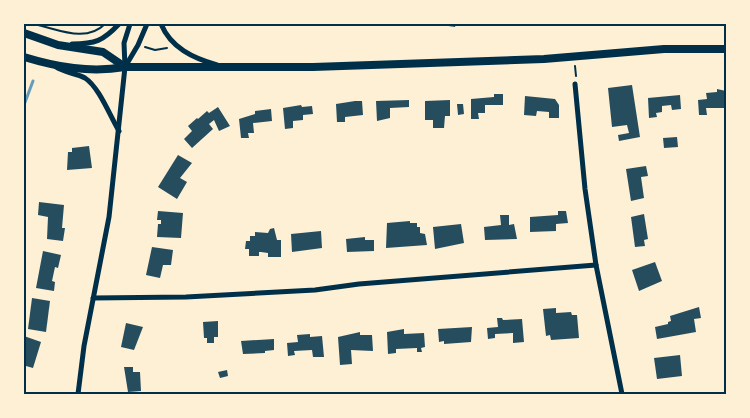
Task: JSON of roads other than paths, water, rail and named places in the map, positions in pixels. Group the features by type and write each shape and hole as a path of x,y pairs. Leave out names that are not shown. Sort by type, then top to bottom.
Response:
{"main road":[{"path":"24,33 58,45 103,52 125,67"},
{"path":"24,57 53,65 88,70 125,67 313,67 544,59 664,49 726,48"}],"street":[{"path":"58,45 92,44 108,36 119,24"},
{"path":"78,394 93,298 109,217 125,67 124,43 130,24"},
{"path":"125,67 138,45 147,24"},
{"path":"161,24 166,35 185,52 200,60 222,67"},
{"path":"53,65 65,73 83,77 93,84 119,131"},
{"path":"575,84 585,190 596,264 622,394"},
{"path":"93,298 186,298 315,290 359,284 596,264"}],"waterway":[{"path":"24,105 33,81"}]}
